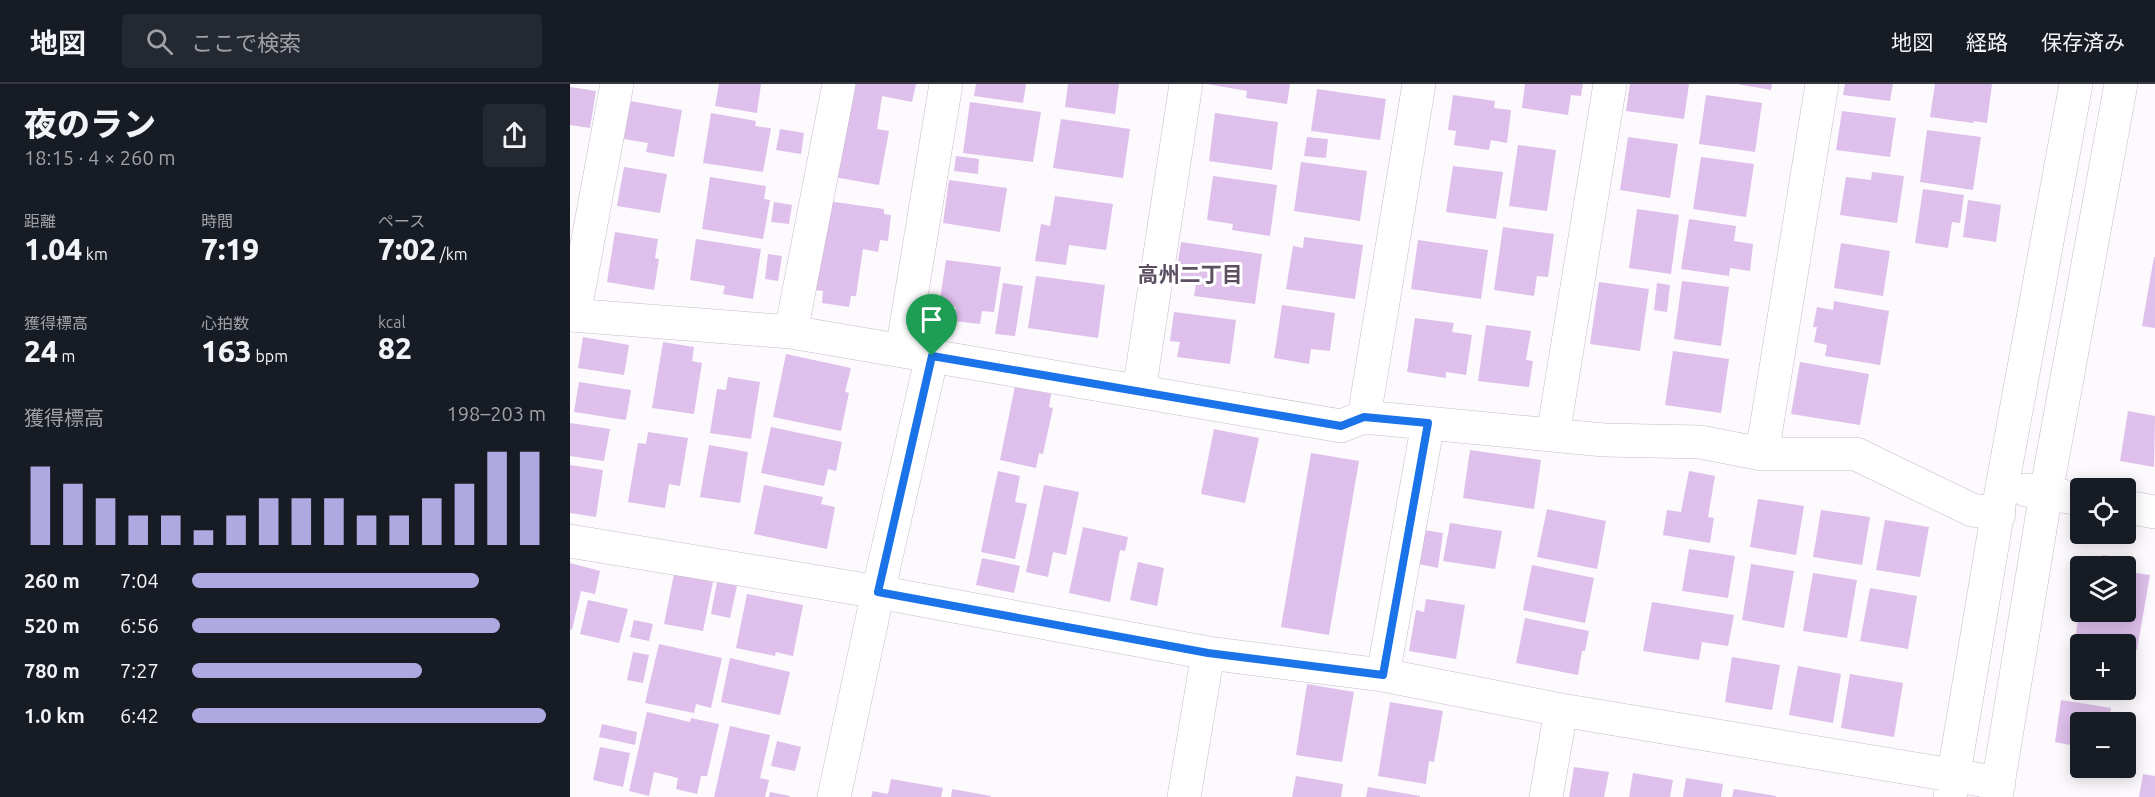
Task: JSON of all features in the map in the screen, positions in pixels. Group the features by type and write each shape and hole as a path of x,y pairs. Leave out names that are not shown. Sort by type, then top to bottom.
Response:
{"street":[{"path":"617,84 572,315 791,332 1341,426 1364,417 1604,440 1700,442 1762,454 1856,454 1971,510 2000,501 2046,493 2070,497"},
{"path":"791,332 839,84"},
{"path":"834,797 878,592 917,354 946,84"},
{"path":"1138,392 1186,84"},
{"path":"1364,417 1419,84"},
{"path":"1553,435 1610,84"},
{"path":"1762,454 1822,84"},
{"path":"1952,787 2000,501 2076,84"},
{"path":"570,541 878,592 1208,653 1383,675 1952,787 1998,790 2046,493 2121,84"},
{"path":"1383,675 1428,423"},
{"path":"2136,509 2155,512"},
{"path":"1184,797 1208,653"},
{"path":"1546,797 1561,711"}],"building":[{"path":"719,84 761,84 757,113 715,106"},
{"path":"851,84 916,84 912,102 882,96 877,129 889,131 879,185 834,177"},
{"path":"976,84 1026,84 1023,103 974,96"},
{"path":"1068,84 1119,84 1115,114 1065,107"},
{"path":"1207,84 1290,84 1287,104 1246,98 1247,91"},
{"path":"1525,84 1583,84 1581,96 1571,95 1568,115 1522,108"},
{"path":"1630,84 1689,84 1684,119 1626,111"},
{"path":"1737,84 1772,84 1771,90"},
{"path":"1845,84 1893,84 1890,101 1843,95"},
{"path":"1935,84 1992,84 1987,123 1930,117"},
{"path":"570,87 596,91 590,128 570,125"},
{"path":"1317,89 1386,99 1380,140 1311,131"},
{"path":"1453,95 1495,101 1494,108 1511,110 1507,143 1491,140 1489,150 1454,145 1456,131 1448,130"},
{"path":"1706,95 1762,103 1755,152 1699,144"},
{"path":"630,101 682,110 674,157 646,152 648,143 624,139"},
{"path":"970,102 1041,112 1033,162 963,153"},
{"path":"1842,111 1896,118 1890,157 1836,150"},
{"path":"711,113 756,121 755,126 771,128 763,172 703,163"},
{"path":"1215,113 1278,122 1272,170 1209,161"},
{"path":"1061,119 1130,129 1123,178 1053,168"},
{"path":"780,129 804,133 801,154 776,150"},
{"path":"1927,130 1981,137 1973,190 1920,182"},
{"path":"1307,137 1328,139 1326,158 1304,156"},
{"path":"1628,137 1678,144 1670,198 1620,190"},
{"path":"1518,145 1556,150 1547,211 1509,206"},
{"path":"956,156 979,159 978,174 954,171"},
{"path":"1701,157 1754,164 1746,217 1693,209"},
{"path":"1301,162 1367,171 1360,221 1294,211"},
{"path":"1453,166 1503,172 1496,219 1446,212"},
{"path":"624,167 667,174 660,213 617,206"},
{"path":"1872,172 1904,176 1897,223 1840,215 1846,177 1871,180"},
{"path":"1213,176 1277,185 1270,236 1232,230 1233,224 1207,220"},
{"path":"710,177 766,186 764,199 770,200 763,239 702,229"},
{"path":"949,180 1007,188 1000,232 943,223"},
{"path":"1923,189 1964,195 1960,223 1952,222 1948,248 1915,243"},
{"path":"1055,196 1113,204 1106,250 1069,245 1066,265 1035,261 1041,224 1050,226"},
{"path":"1968,200 2001,205 1996,242 1963,237"},
{"path":"828,201 884,209 884,214 891,215 888,241 880,240 878,252 863,249 856,296 851,296 849,307 822,303 823,291 815,290"},
{"path":"774,202 792,205 789,224 771,222"},
{"path":"1637,209 1679,215 1671,274 1629,268"},
{"path":"1689,219 1736,226 1734,241 1753,244 1750,271 1730,268 1729,276 1681,269"},
{"path":"1503,227 1554,234 1548,277 1537,276 1534,296 1494,290"},
{"path":"615,232 658,239 655,258 659,259 654,290 607,282"},
{"path":"1304,237 1363,245 1355,299 1286,289 1293,246 1303,248"},
{"path":"696,239 761,249 753,299 723,294 725,286 690,280"},
{"path":"1418,240 1488,250 1481,299 1411,289"},
{"path":"1181,242 1262,254 1255,304 1194,296 1196,284 1175,281"},
{"path":"1841,243 1890,251 1883,296 1834,288"},
{"path":"768,254 782,256 778,281 765,279"},
{"path":"2155,257 2155,328 2142,326"},
{"path":"946,260 1001,267 994,312 982,311 980,324 954,321 956,307 939,305"},
{"path":"1036,276 1105,285 1098,338 1028,328"},
{"path":"1682,281 1729,287 1721,346 1674,339"},
{"path":"1599,282 1649,289 1640,351 1590,344"},
{"path":"1003,283 1023,286 1015,336 995,334"},
{"path":"1657,283 1670,285 1667,312 1654,310"},
{"path":"1834,301 1889,311 1880,365 1825,356 1827,345 1814,342 1817,327 1813,327 1817,307 1833,310"},
{"path":"1282,305 1335,313 1330,351 1311,349 1309,364 1274,358"},
{"path":"1174,312 1236,320 1230,364 1177,357 1180,342 1170,341"},
{"path":"1415,318 1454,323 1452,332 1472,335 1466,375 1446,372 1446,378 1407,372"},
{"path":"1486,325 1531,331 1526,360 1533,361 1529,387 1478,381"},
{"path":"583,337 629,345 624,375 578,368"},
{"path":"663,342 694,347 692,361 702,363 694,414 652,408"},
{"path":"1673,351 1729,359 1721,413 1665,405"},
{"path":"786,354 851,368 845,392 849,393 841,431 773,417"},
{"path":"1800,362 1869,374 1860,425 1791,414"},
{"path":"728,377 760,382 751,439 710,433 717,389 726,390"},
{"path":"579,382 631,390 626,420 574,412"},
{"path":"1015,386 1051,394 1049,407 1053,408 1043,454 1039,453 1036,468 1000,460"},
{"path":"2128,411 2155,416 2154,467 2120,461"},
{"path":"570,423 610,429 604,461 570,456"},
{"path":"771,427 842,442 836,471 828,469 824,486 761,473"},
{"path":"1214,429 1259,438 1245,503 1201,494"},
{"path":"648,432 688,438 680,486 669,484 665,508 628,502 638,443 646,444"},
{"path":"709,445 748,452 740,503 700,497"},
{"path":"1470,450 1541,460 1534,509 1463,498"},
{"path":"1311,453 1359,461 1329,635 1281,627"},
{"path":"570,465 603,470 596,517 570,513"},
{"path":"998,471 1020,476 1015,502 1027,504 1015,559 981,552"},
{"path":"1689,471 1715,476 1708,517 1714,518 1710,543 1663,535 1667,510 1681,512"},
{"path":"764,485 823,497 821,504 835,507 827,549 754,534"},
{"path":"1044,485 1079,492 1066,555 1053,552 1048,577 1026,572"},
{"path":"1758,499 1804,506 1796,555 1750,547"},
{"path":"1547,509 1606,521 1597,569 1537,557"},
{"path":"1821,510 1870,517 1862,565 1813,557"},
{"path":"1885,520 1929,527 1920,577 1876,570"},
{"path":"1450,523 1502,531 1495,569 1443,561"},
{"path":"1083,527 1128,537 1125,551 1120,550 1110,602 1069,593"},
{"path":"1424,530 1443,533 1438,568 1419,564"},
{"path":"1689,549 1735,556 1728,598 1682,591"},
{"path":"982,558 1020,566 1014,593 976,585"},
{"path":"1138,562 1164,568 1157,606 1130,600"},
{"path":"570,563 600,571 595,594 581,591 572,630 570,629"},
{"path":"1751,564 1794,571 1784,628 1742,620"},
{"path":"1532,565 1594,578 1585,623 1523,610"},
{"path":"1813,573 1857,580 1847,638 1803,631"},
{"path":"2136,573 2150,575 2137,650 2136,634 2076,634 2078,622 2136,622"},
{"path":"674,574 713,582 703,631 664,624"},
{"path":"717,582 737,586 730,618 711,614"},
{"path":"1870,588 1917,596 1908,649 1860,641"},
{"path":"747,594 803,605 793,656 776,652 775,656 736,648"},
{"path":"1426,599 1465,605 1456,659 1409,651 1416,610 1424,612"},
{"path":"588,600 628,609 619,643 580,634"},
{"path":"1652,602 1734,615 1728,646 1702,642 1699,660 1643,651"},
{"path":"1525,618 1589,631 1585,651 1582,651 1578,675 1516,663"},
{"path":"634,620 653,624 649,641 630,637"},
{"path":"659,644 722,658 711,708 696,704 694,713 645,703"},
{"path":"633,652 649,655 643,683 627,680"},
{"path":"1732,657 1780,665 1772,710 1725,702"},
{"path":"730,658 790,672 780,715 721,702"},
{"path":"1798,666 1841,674 1833,723 1789,715"},
{"path":"1850,674 1903,683 1894,737 1841,728"},
{"path":"1307,684 1354,692 1342,762 1296,755"},
{"path":"2061,700 2111,708 2110,712 2070,712 2070,745 2055,742"},
{"path":"1390,702 1443,711 1434,762 1429,761 1426,784 1378,776"},
{"path":"647,712 690,722 691,718 719,724 707,776 701,776 697,794 676,789 678,778 654,772 649,796 629,791"},
{"path":"602,724 637,732 635,745 599,737"},
{"path":"730,726 770,735 760,778 769,780 765,797 714,797"},
{"path":"777,741 801,747 795,771 771,766"},
{"path":"600,747 630,753 623,787 593,780"},
{"path":"1574,767 1609,772 1604,797 1569,797"},
{"path":"1633,773 1673,780 1670,797 1629,797"},
{"path":"2143,774 2155,776 2155,797 2139,797"},
{"path":"1296,776 1343,784 1341,797 1292,797"},
{"path":"1686,778 1723,784 1721,797 1683,797"},
{"path":"891,779 943,788 941,797 871,797 873,791 888,794"},
{"path":"1368,787 1420,796 1420,797 1366,797"},
{"path":"952,789 991,796 991,797 951,797"},
{"path":"1734,789 1776,796 1776,797 1732,797"},
{"path":"770,792 790,796 790,797 769,797"}],"district":[{"name":"高州二丁目","path":"1190,275"}],"route":[{"path":"932,356 1341,426 1364,417 1428,423 1383,675 1208,653 878,592 932,356"}]}
